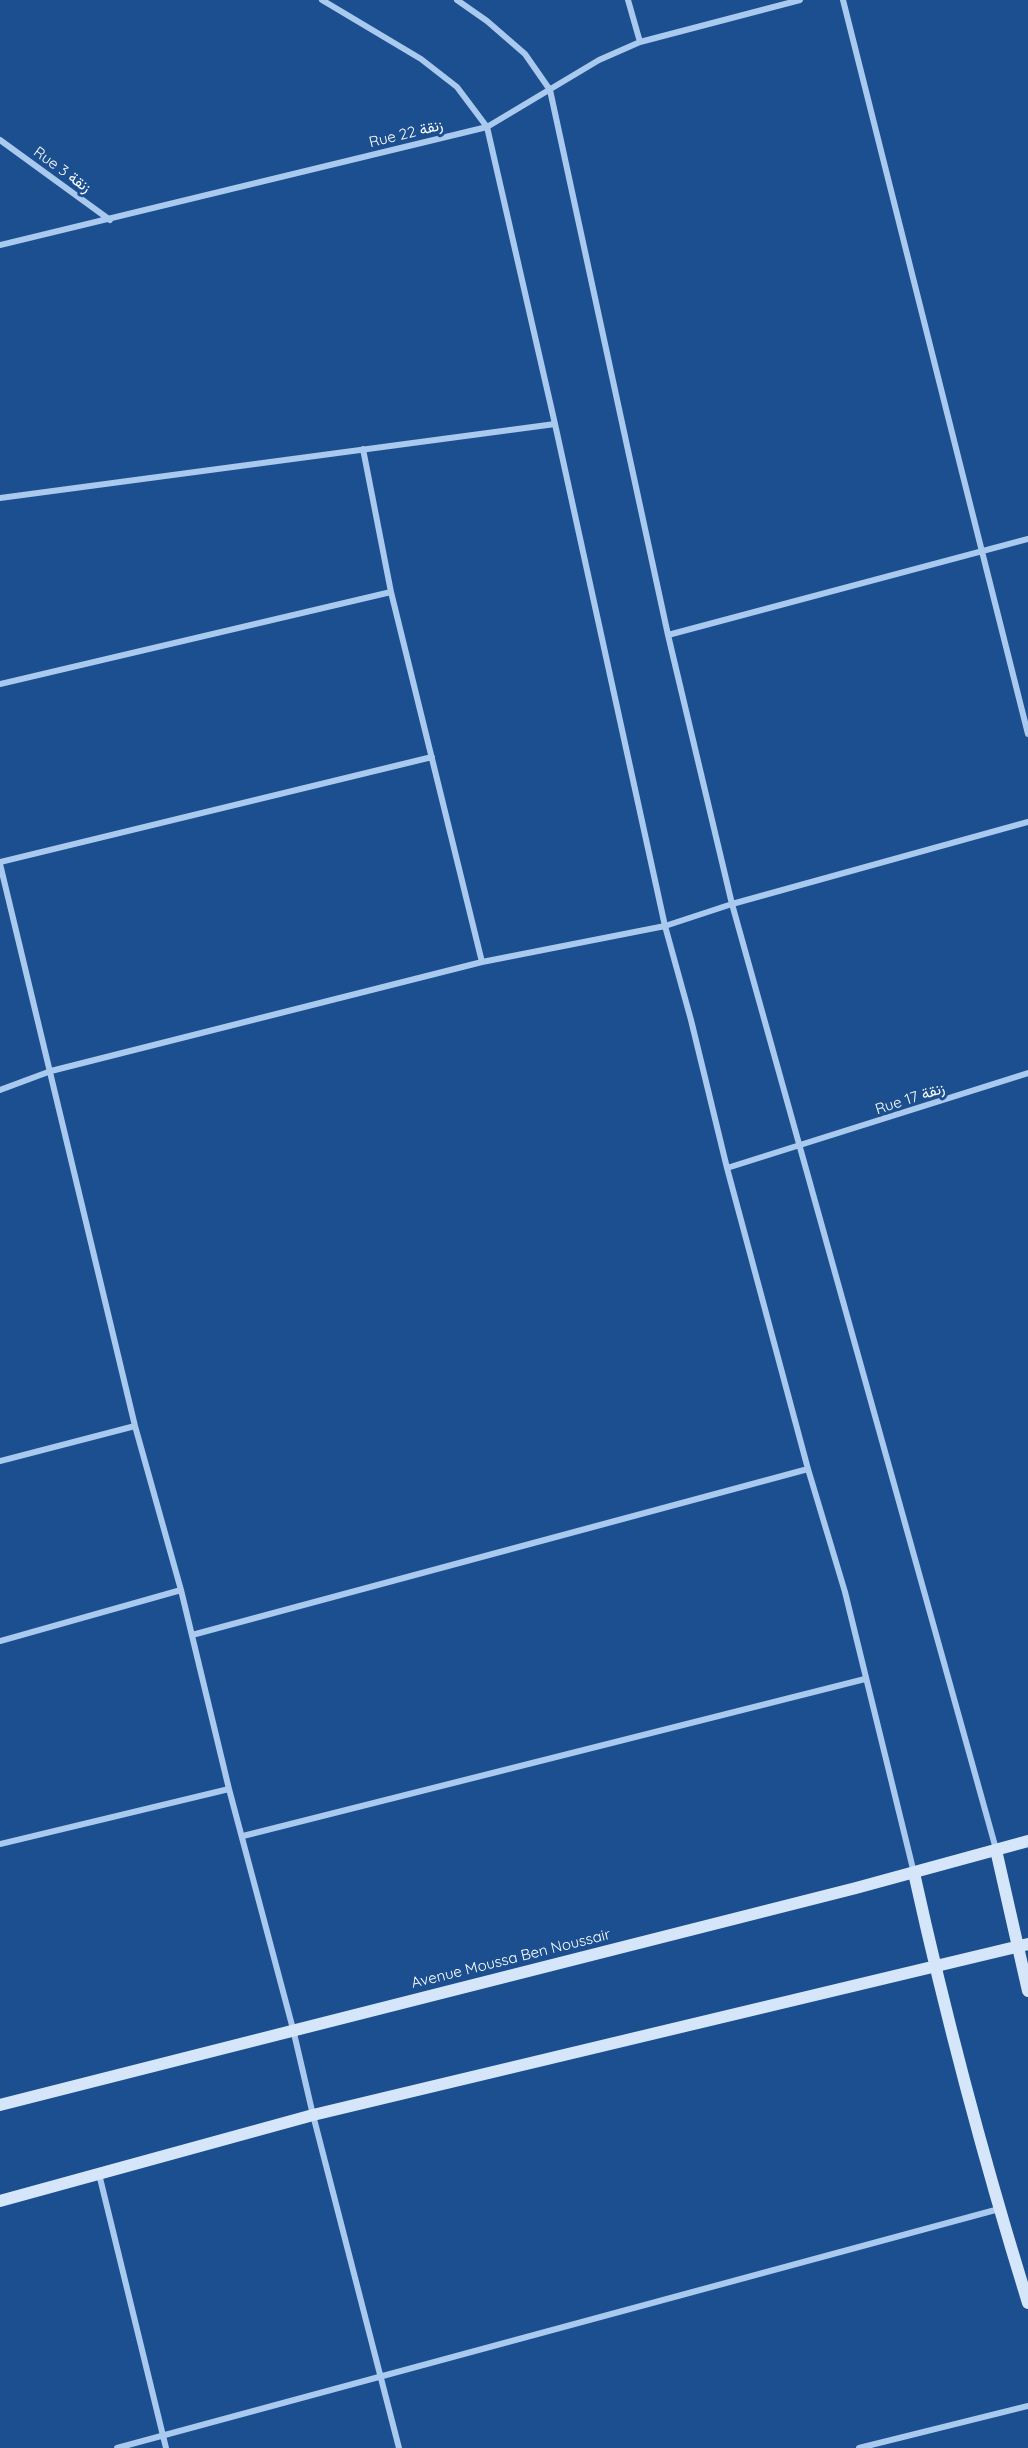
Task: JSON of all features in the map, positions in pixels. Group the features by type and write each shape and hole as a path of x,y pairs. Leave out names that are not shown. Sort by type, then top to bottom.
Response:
{"street":[{"path":"322,0 421,59 457,87 487,127 665,926 808,1469 845,1592 914,1873 934,1967 999,2209 1028,2302"},
{"path":"457,0 488,21 525,54 550,90 668,635 732,904 1023,1945 1028,1991"},
{"path":"628,0 640,42"},
{"name":"Rue 22 زنقة","path":"0,245 487,127 599,60 640,42 800,0"},
{"path":"843,0 1028,734"},
{"name":"Rue 3 زنقة","path":"0,140 110,220"},
{"path":"0,498 555,424"},
{"path":"363,449 392,592 482,962"},
{"path":"668,635 1028,539"},
{"path":"0,684 392,592"},
{"path":"399,2448 243,1836 229,1789 181,1590 135,1426 0,863 432,758"},
{"path":"0,1090 51,1071 482,962 665,926 732,904 1028,822"},
{"name":"Rue 17 زنقة","path":"727,1168 799,1148 1028,1073"},
{"path":"0,1461 135,1426"},
{"path":"192,1635 808,1469"},
{"path":"0,1641 181,1590"},
{"path":"243,1836 866,1678"},
{"path":"0,1844 229,1789"},
{"name":"Avenue Moussa Ben Noussair","path":"0,2105 914,1873 1028,1841"},
{"path":"0,2201 313,2115 1023,1945"},
{"path":"99,2174 166,2448"},
{"path":"117,2448 999,2209"},
{"path":"859,2448 1028,2406"}]}
